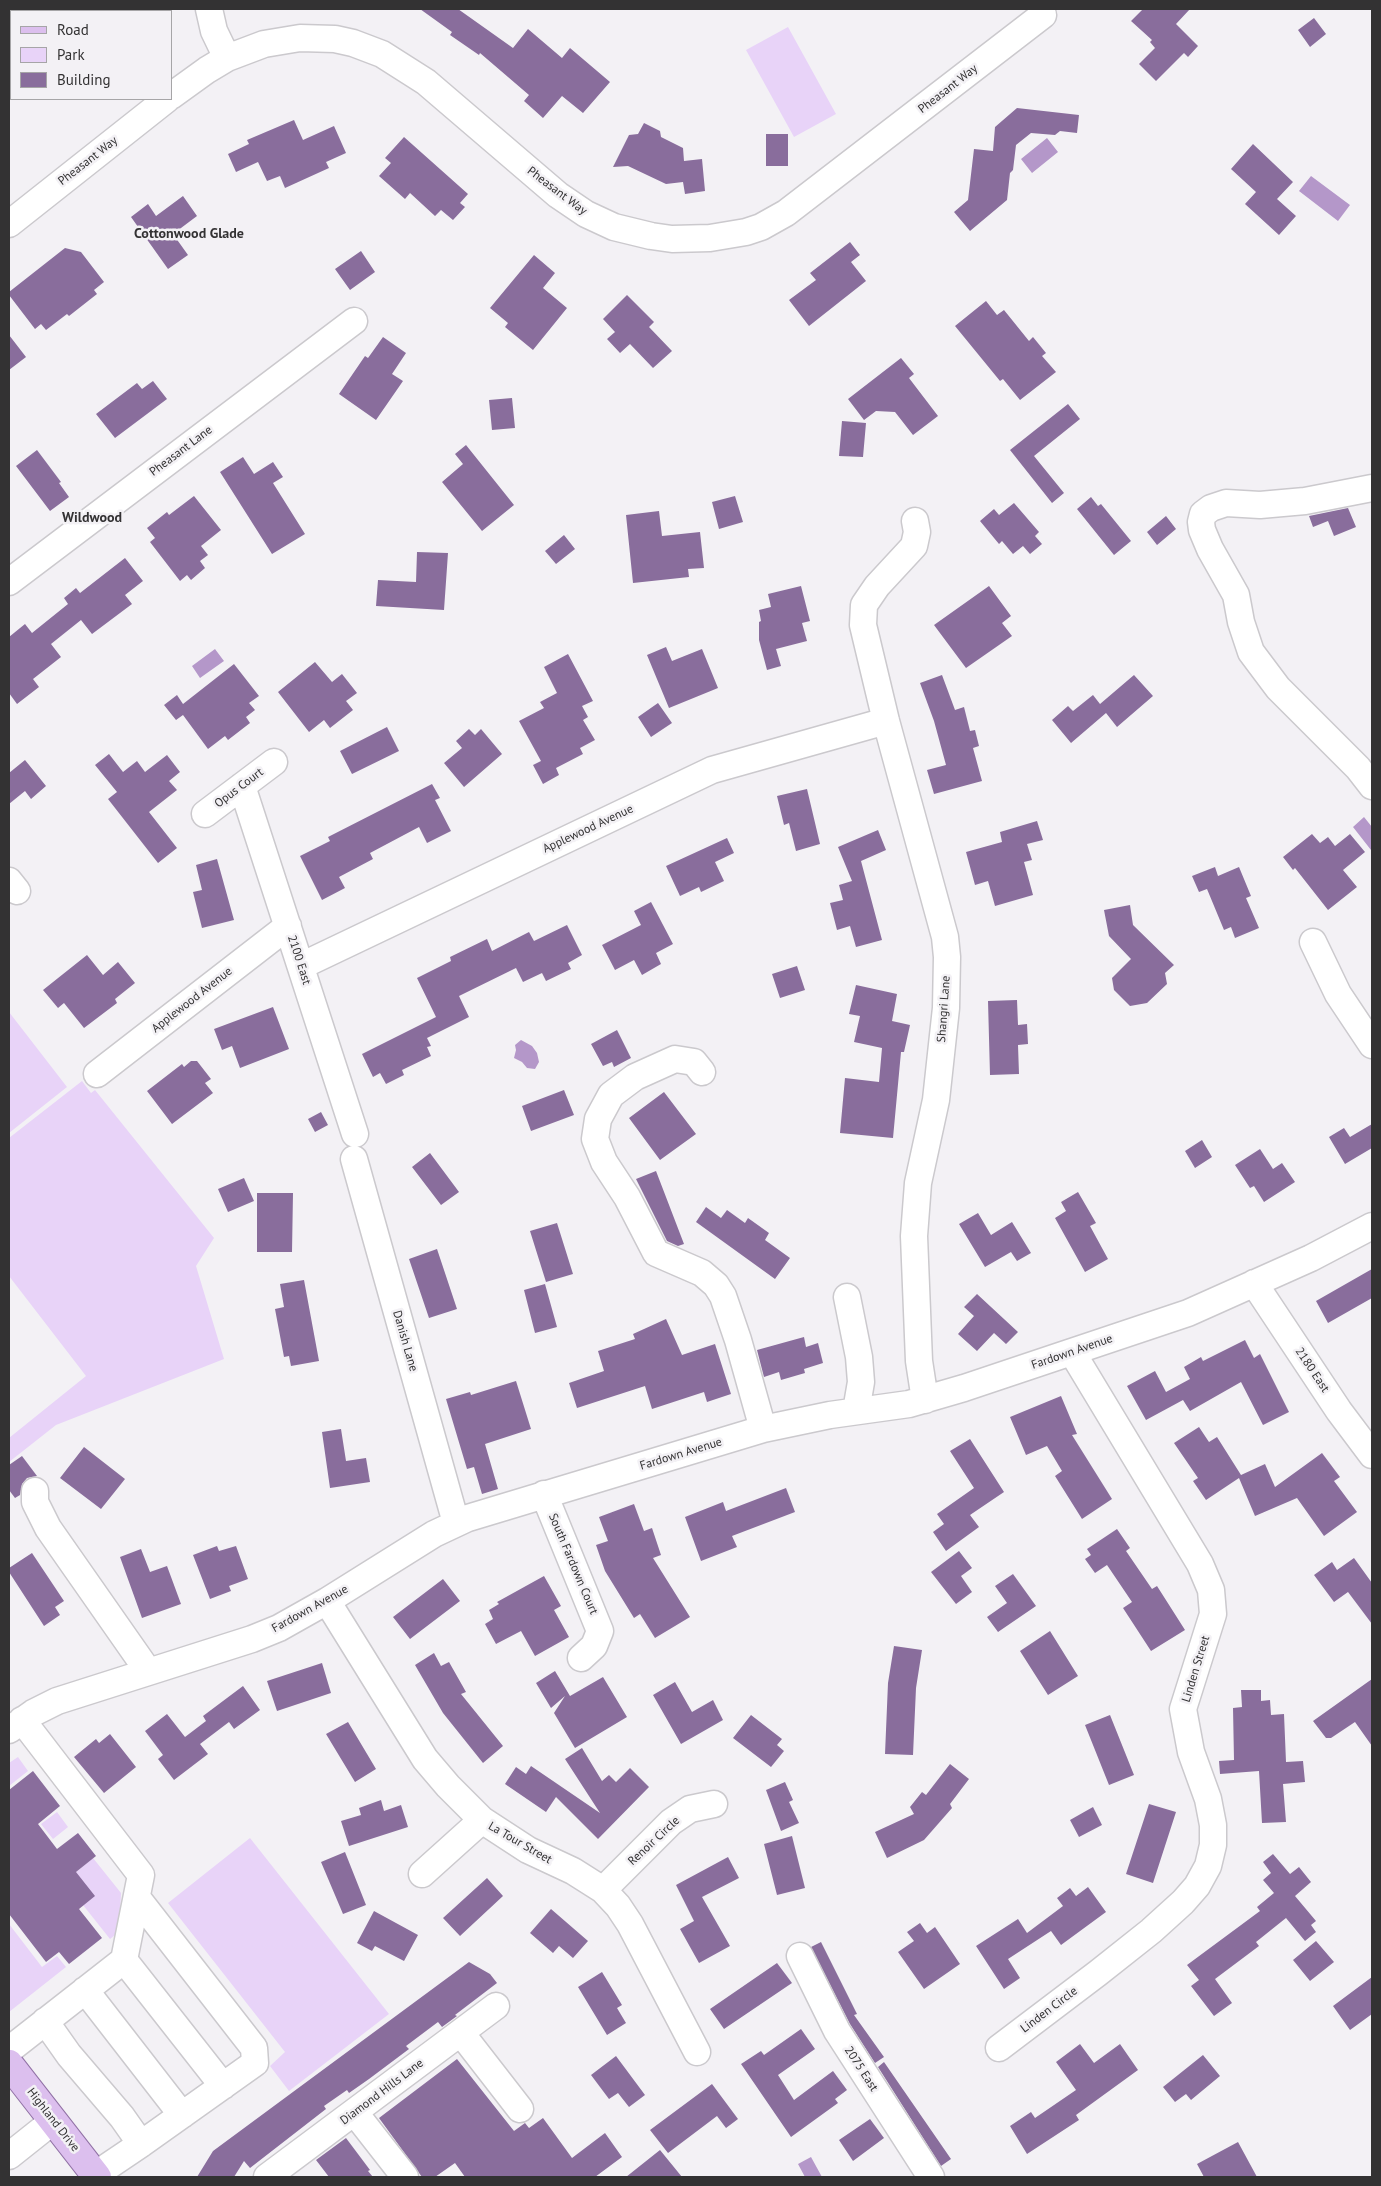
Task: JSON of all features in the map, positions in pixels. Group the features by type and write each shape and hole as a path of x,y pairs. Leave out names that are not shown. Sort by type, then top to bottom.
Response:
{"main road":[{"name":"Highland Drive","path":"9,2064 96,2176"}],"street":[{"path":"209,9 214,31 227,58"},
{"name":"Pheasant Way","path":"172,95 227,58 264,44 300,38 335,39 367,48 406,68 426,82 558,194 586,214 614,227 651,236 672,239 710,238 746,232 786,213 1044,15"},
{"name":"Pheasant Way","path":"9,224 166,100"},
{"name":"Pheasant Lane","path":"9,582 354,322"},
{"path":"1372,488 1305,501 1260,505 1226,503 1211,508 1203,514 1201,522 1202,530 1210,549 1236,595 1251,652 1278,688 1358,768 1372,786"},
{"name":"Shangri Lane","path":"915,521 917,532 914,546 877,586 864,605 863,625 886,721 945,937 947,957 946,1008 936,1100 918,1183 914,1236 919,1361 925,1400"},
{"name":"Applewood Avenue","path":"301,966 712,770 886,721"},
{"name":"Opus Court","path":"205,814 274,762"},
{"name":"2100 East","path":"242,786 355,1134"},
{"name":"Applewood Avenue","path":"97,1074 288,926"},
{"path":"1313,942 1338,994 1372,1046"},
{"path":"702,1072 694,1062 675,1060 635,1077 612,1095 598,1119 595,1139 604,1162 627,1198 656,1253 702,1273 719,1291 738,1340 763,1430"},
{"name":"Danish Lane","path":"354,1159 456,1523"},
{"name":"Fardown Avenue","path":"15,1725 57,1701 266,1634 327,1602 434,1534 456,1523 544,1494 763,1430 856,1411 925,1400 1188,1313 1372,1226"},
{"name":"2180 East","path":"1254,1283 1339,1411 1372,1455"},
{"path":"847,1297 859,1357 861,1382 856,1411"},
{"name":"Linden Street","path":"1072,1352 1200,1564 1211,1590 1213,1614 1183,1710 1191,1752 1208,1799 1213,1825 1213,1845 1208,1866 1197,1886 1183,1902 1151,1931 1098,1973"},
{"path":"35,1491 35,1502 48,1528 148,1671"},
{"name":"South Fardown Court","path":"544,1494 600,1631 594,1646 581,1658"},
{"name":"La Tour Street","path":"327,1602 426,1759 448,1786 482,1820 528,1850 573,1871 603,1890 618,1906 630,1924 697,2052"},
{"path":"15,1725 140,1887 254,2048 255,2063 96,2176"},
{"name":"Renoir Circle","path":"603,1890 671,1822 690,1810 714,1804"},
{"path":"422,1874 482,1820"},
{"path":"9,2050 124,1960 140,1887"},
{"name":"2075 East","path":"800,1956 837,2031 931,2177"},
{"path":"124,1960 223,2086"},
{"name":"Linden Circle","path":"999,2048 1098,1973"},
{"path":"85,1990 182,2114"},
{"name":"Diamond Hills Lane","path":"268,2177 496,2006"},
{"path":"45,2021 69,2055 122,2117 141,2144"},
{"path":"461,2033 520,2109"},
{"path":"355,2113 405,2177"},
{"path":"9,2156 53,2121"}],"green space":[{"path":"788,27 836,114 794,137 746,50"},
{"path":"9,1012 67,1087 9,1133"},
{"path":"82,1081 91,1093 95,1090 214,1238 196,1266 224,1359 56,1425 9,1462 9,1438 86,1376 9,1276 9,1138"},
{"path":"18,1757 28,1771 9,1786 9,1763"},
{"path":"57,1812 68,1827 53,1839 41,1824"},
{"path":"250,1838 389,2014 289,2091 270,2066 285,2052 168,1903"},
{"path":"93,1858 121,1893 119,1932 110,1939 83,1905 76,1872"},
{"path":"9,1924 42,1967 57,1956 66,1967 9,2012"}],"shaded area":[{"path":"1047,138 1058,152 1032,173 1021,159"},
{"path":"1311,176 1350,205 1338,221 1299,191"},
{"path":"215,649 224,661 200,678 192,666"},
{"path":"1364,817 1372,827 1371,850 1353,827"},
{"path":"521,1040 532,1046 537,1053 539,1062 535,1069 527,1068 522,1062 514,1058 515,1045"},
{"path":"811,2157 822,2177 805,2177 798,2164"}],"building":[{"path":"420,9 458,9 513,48 528,29 562,58 570,48 610,82 583,113 562,96 543,118 524,101 529,95 480,53 479,55 450,35 452,32"},
{"path":"1143,9 1190,9 1176,24 1198,46 1188,57 1184,53 1156,81 1139,64 1155,48 1150,42 1152,40 1131,21"},
{"path":"1314,18 1326,34 1310,47 1298,30"},
{"path":"1017,108 1079,115 1077,133 1060,131 1055,135 1031,133 1016,145 1007,200 970,231 954,212 968,200 974,149 993,151 995,127"},
{"path":"294,120 303,140 334,126 346,153 326,162 329,168 285,188 280,176 267,181 258,162 236,172 228,154 249,144 247,140"},
{"path":"644,123 660,131 661,137 683,148 684,161 702,159 705,191 685,194 683,182 666,184 628,166 613,167 629,135 638,134"},
{"path":"766,134 788,134 788,166 766,166"},
{"path":"404,137 468,194 460,203 465,207 453,220 441,210 435,216 410,193 405,199 379,176 391,163 385,158"},
{"path":"1253,144 1293,182 1277,199 1296,216 1279,235 1245,204 1256,192 1231,169"},
{"path":"183,196 197,216 173,234 188,255 168,269 131,217 148,204 156,216"},
{"path":"850,242 860,255 851,262 866,281 809,326 789,300 816,280 810,273"},
{"path":"65,248 81,252 104,282 94,290 97,294 69,316 67,314 46,330 41,324 35,329 9,295 9,292"},
{"path":"361,251 375,272 350,290 335,269"},
{"path":"534,255 555,273 543,288 567,308 533,350 505,327 508,323 490,308"},
{"path":"627,295 654,322 649,327 672,351 653,368 630,344 620,353 607,339 615,332 603,319"},
{"path":"986,301 997,315 1004,310 1029,341 1033,337 1046,353 1042,356 1056,372 1020,400 1003,379 1000,381 955,326"},
{"path":"9,335 26,357 9,370"},
{"path":"383,337 406,353 392,374 403,381 376,420 339,394 365,356 368,358"},
{"path":"901,358 914,374 909,378 938,416 913,435 895,412 876,411 864,420 848,399"},
{"path":"153,381 167,399 115,438 96,414 137,383 142,389"},
{"path":"512,398 515,428 492,430 489,400"},
{"path":"1068,404 1080,419 1034,456 1064,493 1052,503 1010,450"},
{"path":"842,421 866,423 863,457 839,456"},
{"path":"466,445 514,505 482,531 442,482 463,464 455,454"},
{"path":"37,450 61,482 59,483 69,497 50,511 16,466"},
{"path":"243,457 254,474 273,462 283,477 273,483 305,534 272,554 220,472"},
{"path":"194,496 221,530 201,546 208,555 200,561 205,568 191,580 187,575 180,581 150,542 155,538 147,528 167,512 169,515"},
{"path":"735,496 743,522 719,529 712,502"},
{"path":"1091,497 1098,506 1101,504 1131,541 1114,555 1077,509"},
{"path":"1014,503 1039,532 1035,536 1042,544 1030,554 1023,546 1013,554 1002,541 999,544 980,521 994,509 999,515"},
{"path":"1348,508 1356,527 1334,536 1328,521 1313,527 1309,516"},
{"path":"659,511 662,536 700,532 704,568 688,569 689,577 633,583 626,515"},
{"path":"1166,516 1176,529 1157,545 1147,532"},
{"path":"564,535 575,549 556,564 545,551"},
{"path":"417,552 448,553 444,610 376,606 378,580 416,582"},
{"path":"125,558 143,581 125,595 132,604 92,634 81,620 51,644 61,657 33,679 39,687 17,704 9,693 9,637 25,624 32,633 68,604 64,598 76,588 80,593"},
{"path":"801,586 810,621 802,623 807,641 776,649 781,666 767,670 759,640 759,622 761,621 759,610 771,607 768,594"},
{"path":"989,586 1011,616 1002,623 1012,636 966,668 934,625"},
{"path":"666,647 672,661 702,649 718,688 669,708 647,655"},
{"path":"568,654 593,701 582,706 588,717 583,720 595,740 580,748 583,754 556,768 559,775 543,784 533,765 541,761 519,721 544,708 540,702 557,693 544,667"},
{"path":"315,662 332,682 342,674 357,693 346,701 353,710 330,728 324,720 309,732 278,692"},
{"path":"234,664 259,696 249,703 255,710 246,717 250,723 228,740 225,736 208,749 183,715 176,720 164,705 177,695 183,704"},
{"path":"942,675 955,710 964,707 970,731 975,730 979,746 973,748 982,781 934,794 927,770 946,765 934,721 920,683"},
{"path":"1134,675 1153,696 1117,727 1106,713 1071,743 1052,720 1068,706 1073,711 1093,695 1100,704"},
{"path":"658,703 672,723 651,737 638,717"},
{"path":"387,727 399,751 352,774 340,751"},
{"path":"469,729 475,735 481,729 502,754 464,787 444,763 462,748 456,741"},
{"path":"109,754 123,772 137,761 145,772 167,755 180,772 169,781 177,790 149,812 177,848 158,863 108,799 117,792 95,765"},
{"path":"25,760 46,786 31,799 25,791 9,804 9,773"},
{"path":"432,784 440,798 435,800 451,831 427,843 419,827 370,853 373,859 339,877 345,888 322,900 300,856 330,841 328,837"},
{"path":"807,789 820,844 796,851 789,823 784,825 777,796"},
{"path":"1037,821 1043,840 1027,844 1032,860 1024,862 1033,895 995,906 988,881 975,885 966,852 1002,842 1000,832"},
{"path":"878,830 886,850 861,861 882,940 856,947 850,926 837,930 830,903 843,900 839,885 852,881 838,847"},
{"path":"1312,834 1320,843 1328,837 1335,846 1350,834 1365,852 1343,870 1357,887 1328,910 1295,868 1293,870 1283,857"},
{"path":"727,838 734,853 715,862 724,881 701,892 699,887 680,896 666,866"},
{"path":"217,859 234,920 202,928 193,892 202,890 196,865"},
{"path":"1215,867 1218,876 1239,867 1251,896 1246,898 1259,928 1235,938 1231,927 1224,930 1207,889 1199,892 1192,876"},
{"path":"651,902 673,944 656,953 661,964 642,975 634,960 615,970 602,945 641,925 634,911"},
{"path":"1130,905 1133,925 1174,965 1165,973 1167,984 1147,1003 1130,1006 1114,990 1112,978 1131,959 1109,936 1104,910"},
{"path":"567,925 582,955 568,963 571,969 546,981 542,973 523,982 516,968 459,996 469,1017 427,1038 431,1046 427,1047 431,1056 402,1070 404,1075 386,1084 380,1073 373,1077 362,1054 436,1017 417,978 451,961 450,957 487,939 492,951 529,932 534,941"},
{"path":"87,955 103,975 118,962 135,983 115,999 117,1003 84,1028 64,1003 58,1008 43,990"},
{"path":"797,966 805,990 780,998 772,974"},
{"path":"856,985 897,994 892,1021 910,1025 904,1052 901,1052 893,1138 840,1133 845,1078 879,1082 882,1048 854,1042 860,1016 849,1014"},
{"path":"1017,1000 1018,1025 1027,1024 1028,1044 1018,1045 1019,1074 990,1075 988,1001"},
{"path":"273,1007 289,1049 240,1068 232,1046 222,1050 214,1029"},
{"path":"617,1030 631,1058 614,1067 612,1062 603,1066 591,1044"},
{"path":"191,1061 197,1061 211,1079 205,1083 213,1093 172,1124 147,1091 182,1064 184,1067"},
{"path":"564,1090 574,1115 531,1131 522,1106"},
{"path":"664,1092 696,1134 660,1160 629,1118"},
{"path":"321,1112 328,1125 315,1132 308,1119"},
{"path":"1372,1124 1372,1148 1345,1164 1329,1137 1344,1128 1350,1137"},
{"path":"1202,1140 1212,1157 1195,1168 1185,1151"},
{"path":"1260,1149 1273,1169 1282,1163 1295,1182 1264,1202 1254,1186 1250,1188 1235,1165"},
{"path":"430,1153 459,1192 441,1205 412,1167"},
{"path":"656,1171 684,1244 678,1246 667,1241 636,1179"},
{"path":"244,1178 254,1201 228,1212 218,1189"},
{"path":"1078,1192 1096,1223 1090,1226 1108,1259 1085,1272 1055,1218 1066,1211 1061,1202"},
{"path":"257,1193 293,1193 292,1252 257,1252"},
{"path":"706,1207 721,1218 727,1210 745,1223 748,1218 769,1233 765,1240 790,1258 775,1279 696,1222"},
{"path":"978,1213 991,1235 1012,1222 1031,1253 1017,1261 1011,1252 985,1267 959,1224"},
{"path":"557,1223 573,1274 546,1282 530,1231"},
{"path":"437,1249 457,1309 429,1318 409,1259"},
{"path":"1372,1269 1372,1298 1328,1323 1316,1301"},
{"path":"304,1280 319,1361 291,1366 289,1356 284,1357 275,1309 284,1307 280,1284"},
{"path":"545,1284 557,1327 535,1333 524,1290"},
{"path":"977,1294 1018,1332 1006,1344 994,1333 977,1351 958,1334 974,1316 964,1307"},
{"path":"666,1319 682,1355 715,1344 731,1394 707,1402 704,1392 652,1409 645,1386 577,1408 569,1383 604,1371 598,1351 635,1339 633,1334"},
{"path":"804,1337 806,1347 818,1343 823,1363 804,1369 805,1373 781,1380 779,1372 764,1377 757,1350"},
{"path":"1245,1340 1254,1358 1260,1354 1289,1412 1263,1425 1241,1382 1190,1411 1183,1400 1146,1420 1127,1386 1155,1371 1166,1392 1190,1379 1184,1367 1201,1357 1203,1361"},
{"path":"516,1381 531,1429 485,1444 498,1489 482,1494 474,1467 467,1469 446,1399 470,1392 471,1395"},
{"path":"1061,1396 1077,1434 1072,1435 1112,1499 1082,1519 1055,1476 1062,1471 1047,1446 1026,1455 1010,1417"},
{"path":"1199,1427 1209,1442 1217,1437 1241,1475 1265,1464 1275,1487 1322,1453 1340,1477 1334,1481 1357,1512 1324,1536 1297,1498 1255,1516 1239,1478 1206,1500 1193,1481 1198,1478 1174,1443"},
{"path":"341,1429 346,1461 366,1458 370,1482 330,1488 322,1432"},
{"path":"970,1439 1004,1492 970,1515 979,1527 946,1551 933,1532 944,1524 937,1514 974,1488 950,1451"},
{"path":"84,1447 125,1479 101,1509 60,1478"},
{"path":"22,1456 37,1476 27,1478 22,1484 20,1495 15,1498 9,1490 9,1465"},
{"path":"786,1488 795,1512 732,1536 737,1547 701,1561 685,1517 723,1502 726,1511"},
{"path":"634,1504 644,1531 652,1528 661,1555 653,1558 690,1617 655,1638 640,1614 634,1618 605,1571 596,1545 608,1541 599,1517"},
{"path":"1117,1529 1130,1548 1126,1551 1152,1589 1157,1586 1185,1630 1151,1651 1123,1608 1132,1602 1107,1565 1095,1573 1085,1559 1091,1555 1087,1549"},
{"path":"217,1546 219,1551 236,1546 248,1579 229,1586 231,1591 210,1599 193,1555"},
{"path":"141,1549 150,1572 167,1566 181,1604 142,1618 120,1557"},
{"path":"959,1551 972,1568 961,1576 972,1592 956,1604 931,1572"},
{"path":"32,1553 64,1601 55,1607 60,1615 44,1626 9,1572 9,1568"},
{"path":"1354,1558 1372,1583 1372,1624 1348,1592 1334,1602 1314,1575 1332,1562 1337,1570"},
{"path":"1013,1574 1036,1606 998,1632 987,1617 1007,1603 995,1586"},
{"path":"544,1576 561,1606 554,1610 569,1637 535,1656 521,1631 496,1644 485,1624 493,1619 489,1610 499,1604 497,1602"},
{"path":"443,1579 460,1601 410,1639 393,1617"},
{"path":"1050,1631 1078,1676 1048,1695 1020,1651"},
{"path":"894,1646 922,1650 916,1688 913,1755 885,1754 888,1683"},
{"path":"434,1653 441,1666 449,1662 466,1692 461,1694 503,1746 483,1763 443,1713 415,1665"},
{"path":"322,1663 331,1693 277,1711 267,1681"},
{"path":"555,1671 570,1696 603,1677 627,1717 575,1748 554,1713 565,1696 551,1708 536,1683"},
{"path":"1372,1679 1372,1746 1355,1722 1331,1738 1326,1738 1313,1721"},
{"path":"675,1682 692,1712 713,1700 723,1720 681,1744 653,1695"},
{"path":"243,1686 260,1710 234,1729 229,1722 200,1744 208,1754 174,1780 158,1759 163,1755 145,1731 167,1714 185,1737 206,1721 203,1716"},
{"path":"1241,1690 1261,1690 1261,1701 1270,1700 1271,1715 1284,1714 1286,1762 1303,1761 1305,1782 1283,1784 1286,1822 1262,1823 1259,1771 1220,1774 1219,1761 1234,1760 1233,1708 1242,1707"},
{"path":"751,1715 782,1739 777,1745 784,1751 771,1767 733,1738"},
{"path":"1110,1715 1134,1775 1109,1785 1085,1725"},
{"path":"348,1722 376,1769 355,1782 326,1734"},
{"path":"110,1734 136,1767 104,1793 74,1757 96,1739 99,1743"},
{"path":"582,1748 602,1781 609,1775 616,1782 630,1768 649,1787 598,1839 556,1797 546,1812 505,1784 516,1767 526,1774 531,1766 600,1813 565,1759"},
{"path":"950,1764 969,1779 950,1804 952,1808 924,1840 887,1858 875,1832 914,1814 910,1807 922,1792 926,1795"},
{"path":"33,1771 60,1806 38,1824 57,1849 78,1833 96,1856 76,1872 95,1896 79,1909 102,1938 69,1964 59,1952 46,1962 9,1914 9,1790"},
{"path":"785,1782 793,1800 789,1802 799,1823 781,1831 766,1790"},
{"path":"381,1800 384,1811 401,1805 408,1827 349,1846 341,1821 361,1815 359,1808"},
{"path":"1149,1804 1176,1812 1153,1883 1126,1874"},
{"path":"1093,1807 1102,1825 1079,1837 1070,1820"},
{"path":"792,1836 805,1888 777,1895 764,1844"},
{"path":"345,1852 366,1905 343,1914 321,1862"},
{"path":"1273,1854 1290,1874 1299,1867 1311,1882 1295,1896 1316,1921 1311,1925 1316,1932 1305,1941 1286,1918 1256,1942 1259,1946 1215,1979 1232,2003 1214,2016 1191,1986 1199,1980 1187,1965 1260,1911 1257,1907 1274,1893 1263,1880 1271,1873 1263,1862"},
{"path":"728,1857 739,1878 702,1897 730,1946 699,1963 680,1929 694,1921 676,1885"},
{"path":"487,1878 503,1896 460,1936 443,1918"},
{"path":"1088,1887 1106,1912 1061,1945 1051,1931 1008,1959 1020,1978 1004,1989 976,1946 1018,1919 1027,1933 1063,1906 1057,1898 1070,1888 1076,1896"},
{"path":"551,1909 588,1941 573,1958 559,1946 553,1953 530,1933"},
{"path":"374,1911 418,1935 404,1961 375,1946 372,1951 357,1943"},
{"path":"920,1923 927,1933 935,1927 960,1964 924,1989 898,1952 914,1941 907,1932"},
{"path":"1316,1941 1334,1962 1310,1981 1293,1960"},
{"path":"821,1942 857,2014 854,2015 884,2057 875,2063 850,2024 811,1947"},
{"path":"469,1962 490,1974 497,1983 442,2027 438,2022 406,2046 409,2049 369,2079 349,2093 347,2090 324,2106 326,2109 250,2168 244,2161 234,2177 197,2177 213,2151"},
{"path":"777,1963 792,1983 724,2029 710,2009"},
{"path":"602,1972 622,2005 617,2008 626,2023 607,2035 578,1987"},
{"path":"1372,1977 1372,2014 1350,2030 1333,2006"},
{"path":"801,2029 815,2049 778,2075 794,2100 833,2071 847,2090 835,2099 838,2103 791,2137 741,2064 761,2051 764,2055"},
{"path":"1080,2044 1094,2063 1120,2044 1138,2070 1076,2115 1079,2120 1027,2154 1010,2126 1031,2112 1035,2118 1076,2090 1056,2062"},
{"path":"1203,2055 1220,2076 1191,2100 1186,2094 1175,2102 1163,2087"},
{"path":"616,2056 645,2095 629,2107 618,2093 609,2099 591,2075"},
{"path":"457,2059 514,2131 525,2123 529,2128 543,2118 572,2158 605,2133 622,2157 595,2177 465,2177 455,2163 435,2177 422,2177 379,2118"},
{"path":"884,2062 951,2159 941,2166 878,2067"},
{"path":"712,2084 738,2119 726,2128 717,2116 668,2153 650,2130"},
{"path":"870,2119 884,2138 853,2161 839,2140"},
{"path":"346,2138 370,2170 368,2171 373,2177 329,2177 316,2160"},
{"path":"1238,2142 1257,2177 1204,2177 1197,2164"},
{"path":"660,2150 682,2177 626,2177"}],"district":[{"name":"Cottonwood Glade","path":"189,234"},
{"name":"Wildwood","path":"92,518"}]}
